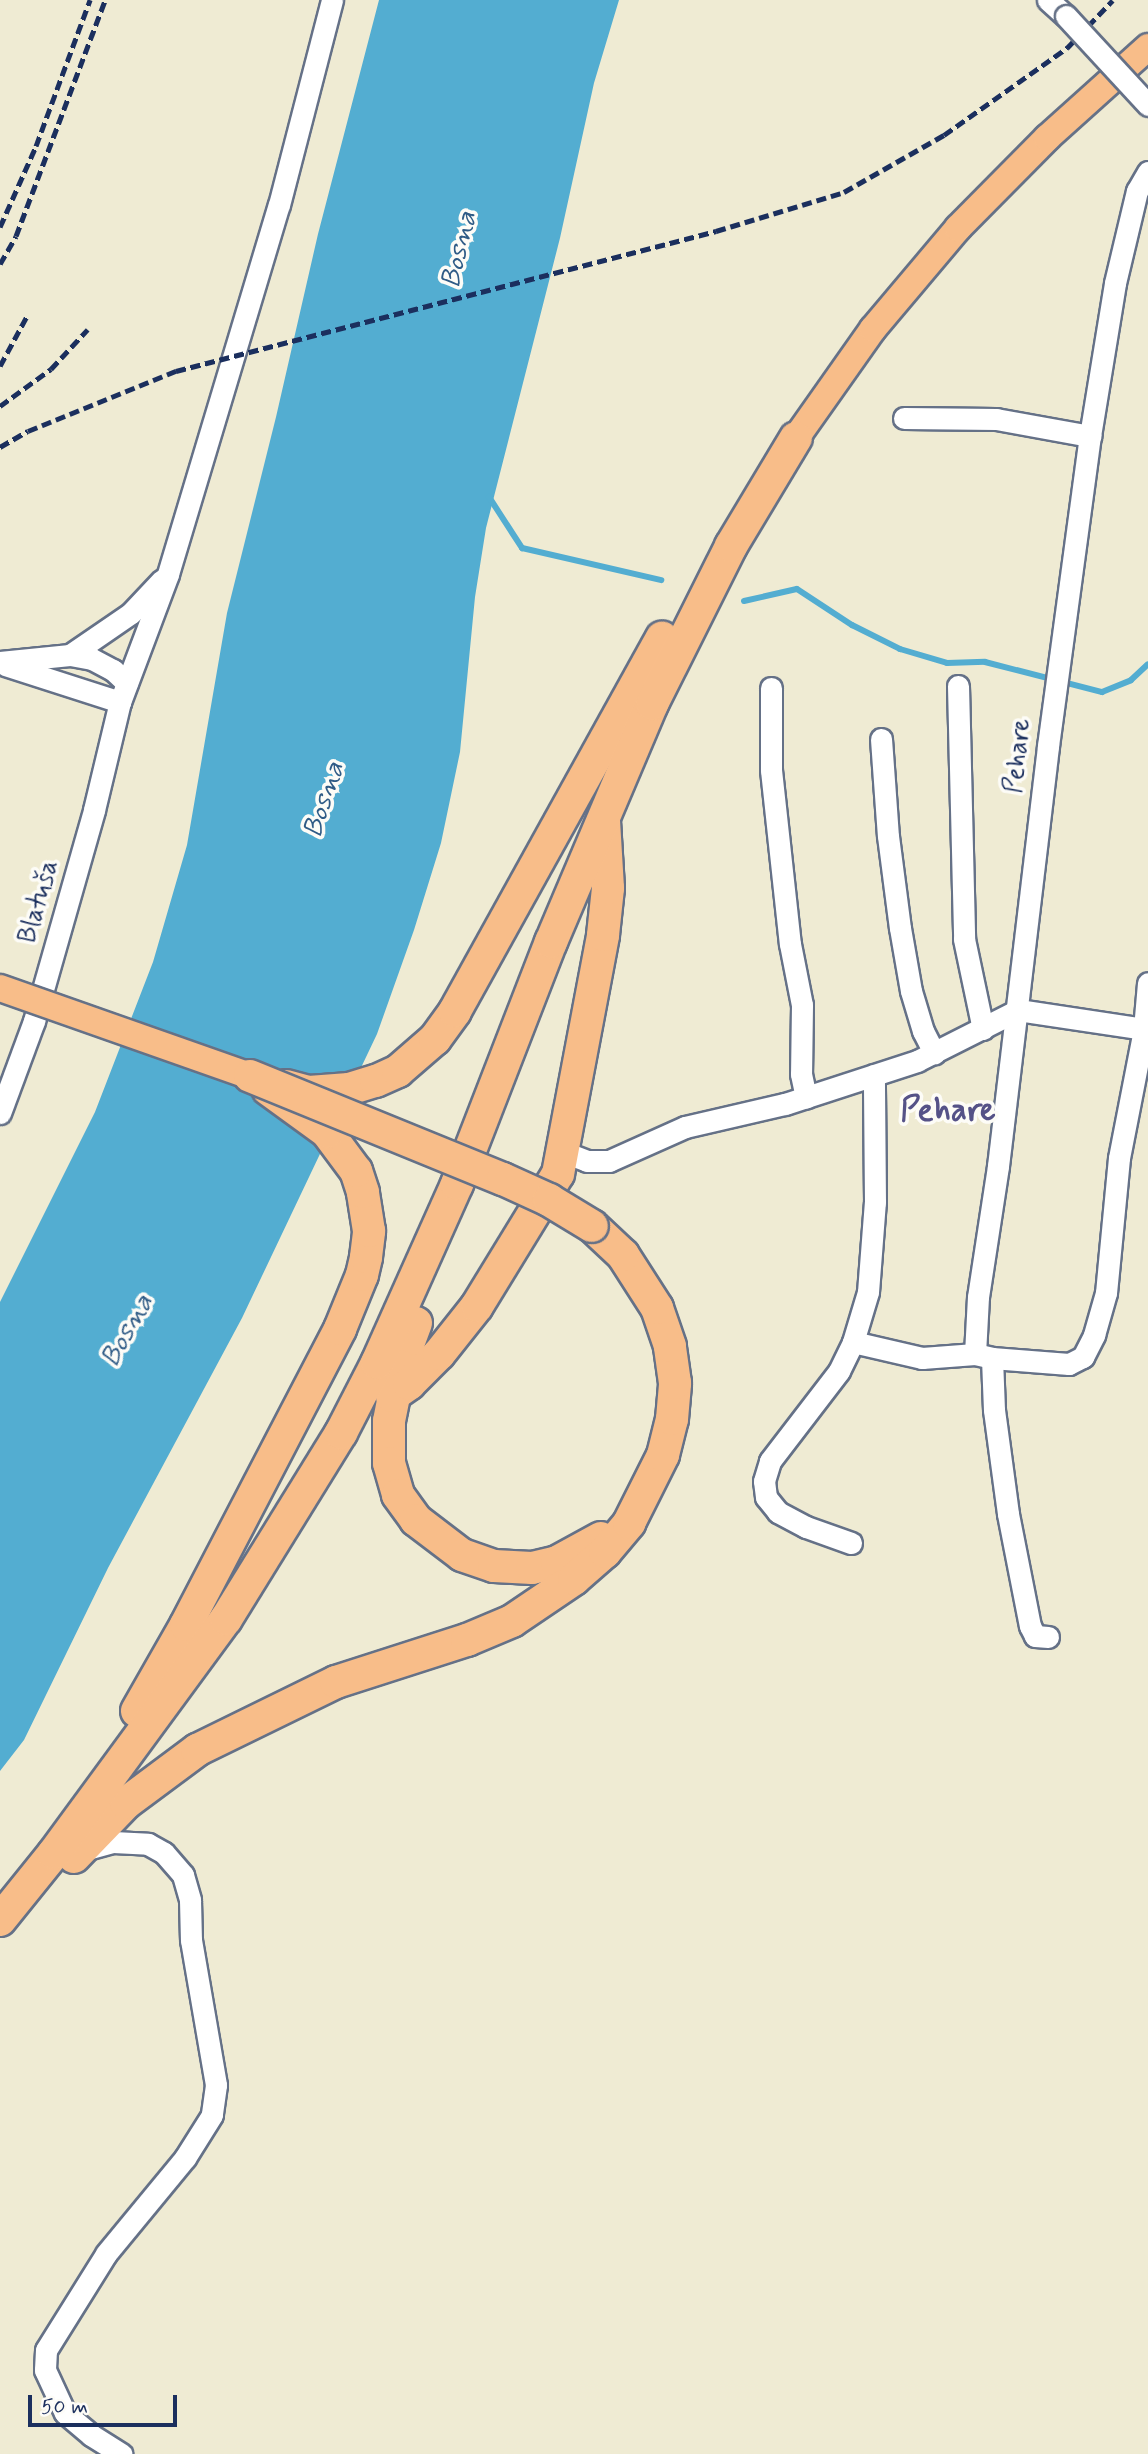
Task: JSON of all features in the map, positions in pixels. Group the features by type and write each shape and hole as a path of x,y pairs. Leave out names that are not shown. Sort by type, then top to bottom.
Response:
{"highway":[{"path":"0,1920 54,1853 226,1619 341,1433 434,1238 603,814 692,621 763,490 796,438"},
{"path":"250,1076 309,1093 348,1089 398,1071 435,1039 456,1011 716,534 754,478 796,438"},
{"path":"392,1396 409,1384 439,1354 478,1306 558,1174 606,912 608,852 603,814"},
{"path":"512,1045 504,1107 411,1335 392,1396 389,1463 398,1495 416,1520 462,1555 494,1566 532,1568 557,1562 597,1541 633,1508 651,1482"},
{"path":"0,1942 78,1852 126,1803 197,1750 336,1682 467,1640 512,1621 574,1579 605,1552 629,1523 663,1455 672,1419 675,1383 670,1346 657,1308 640,1277 623,1255 592,1226 550,1200 503,1179 250,1076"},
{"path":"0,1894 148,1696 340,1329 362,1275 369,1231 363,1192 356,1171 327,1132 250,1076"}],"main road":[{"path":"796,438 873,329 958,228 1037,147 1148,47"},
{"path":"0,988 250,1076"}],"street":[{"name":"Blatuša","path":"0,1113 34,1021 60,934 123,693 168,573 279,205 332,0"},
{"path":"1048,0 1148,105"},
{"name":"Pehare","path":"1048,1637 1035,1636 1030,1626 1010,1527 994,1410 983,1356 978,1297 998,1166 1010,1045 1018,1010 1055,695 1090,436 1115,283 1137,191 1148,172"},
{"path":"904,418 996,419 1090,436"},
{"path":"70,656 131,612 168,573"},
{"path":"0,662 70,656 92,659 113,670 123,693"},
{"path":"0,662 123,693"},
{"path":"958,686 964,939 983,1029"},
{"path":"771,688 771,770 790,944 802,1005 801,1074 806,1097"},
{"path":"881,739 888,836 905,954 923,1031 934,1053"},
{"path":"853,1342 922,1358 983,1356 1069,1364 1083,1357 1094,1335 1106,1293 1119,1158 1146,1030 1148,983"},
{"path":"564,1152 587,1161 609,1161 685,1127 806,1097 934,1053 1018,1010 1146,1030"},
{"path":"851,1543 806,1527 778,1512 766,1497 764,1481 770,1461 839,1371 853,1342 869,1279 875,1202 874,1075"},
{"path":"78,1852 113,1842 148,1844 164,1853 183,1875 190,1900 191,1940 216,2085 212,2115 185,2158 106,2255 46,2350 45,2370 65,2413 91,2435 122,2454"}],"water":[{"name":"Bosna","path":"379,0 619,0 594,83 560,238 486,528 475,597 460,752 441,843 414,930 377,1034 242,1318 108,1568 24,1740 0,1771 0,1302 95,1112 153,962 187,845 227,613 318,234"}],"waterway":[{"path":"489,497 522,548 661,580"},
{"path":"744,601 797,589 852,625 900,649 947,663 985,662 1102,692 1131,680 1148,664"}],"railway":[{"path":"0,227 36,146 90,0"},
{"path":"0,264 16,236 105,0"},
{"path":"0,447 28,431 176,371 716,231 844,192 944,135 1067,48 1113,0"},
{"path":"0,366 27,316"},
{"path":"0,406 51,369 88,329"}],"district":[{"name":"Pehare","path":"948,1112"}]}
